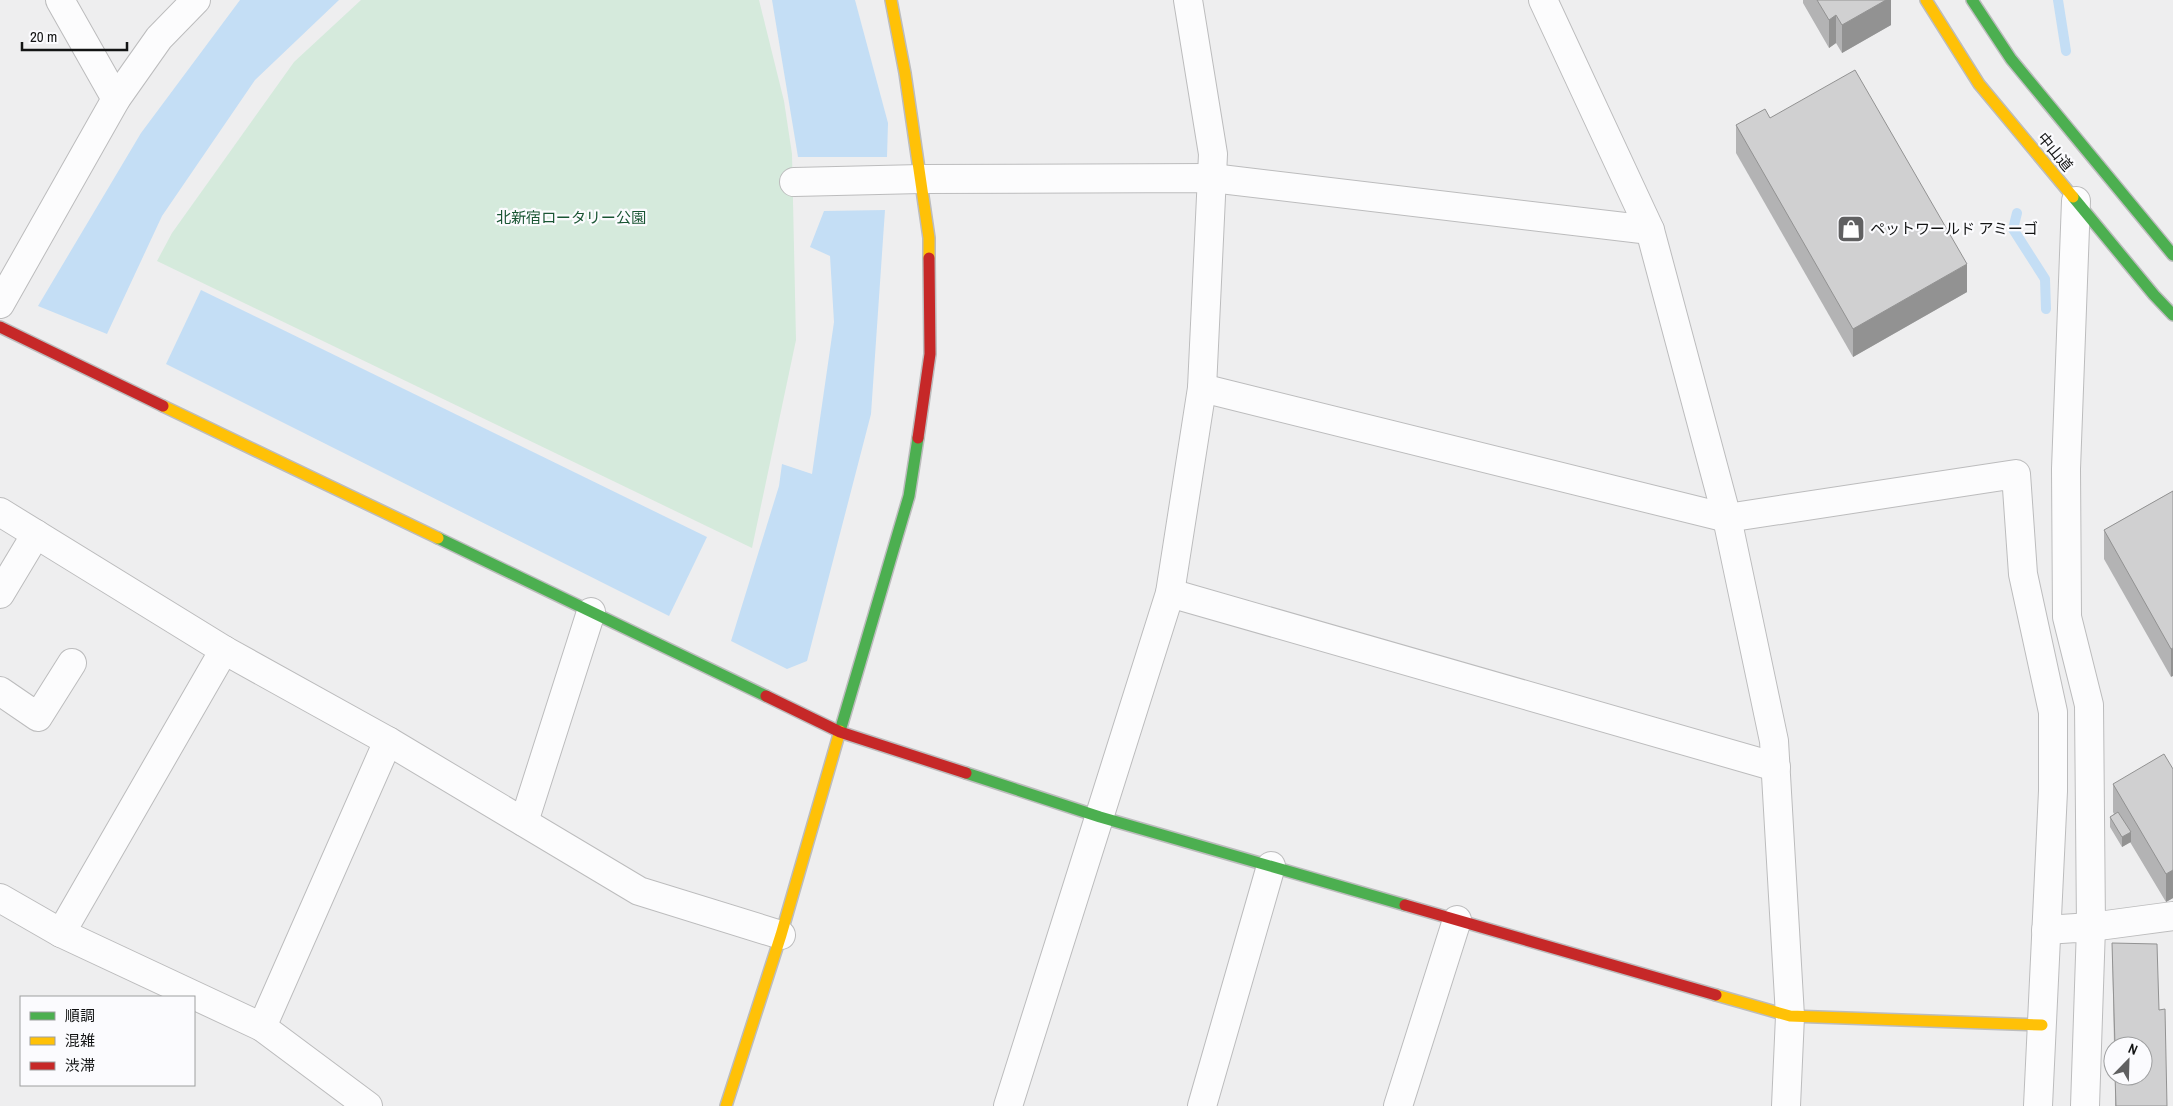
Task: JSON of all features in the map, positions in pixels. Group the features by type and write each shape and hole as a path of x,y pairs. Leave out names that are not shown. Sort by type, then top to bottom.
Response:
{"main road":[{"path":"726,1106 781,935 909,496 928,363 929,238 905,73 891,0"},
{"name":"中山道","path":"1926,0 1979,84 2154,295 2173,315"},
{"name":"中山道","path":"1972,0 2011,59 2173,255"},
{"path":"0,327 840,732 1100,817 1790,1016 2042,1025"}],"street":[{"path":"60,0 116,99"},
{"path":"0,304 116,99 159,38 196,0"},
{"path":"1008,1106 1170,593 1202,388 1213,154 1188,0"},
{"path":"1543,0 1650,230 1727,518 1774,741 1790,1016 1786,1106"},
{"path":"794,182 920,178 1212,178 1650,230"},
{"path":"2076,201 2066,468 2067,617 2089,705 2091,927 2085,1106"},
{"path":"1202,388 1727,518 2016,474 2023,574 2053,712 2053,791 2038,1106"},
{"path":"0,512 224,650 388,741 639,891 781,935"},
{"path":"0,594 36,534"},
{"path":"1170,593 1776,767"},
{"path":"524,822 591,612"},
{"path":"61,933 224,650"},
{"path":"0,691 38,718 72,663"},
{"path":"262,1027 388,741"},
{"path":"1202,1106 1272,866"},
{"path":"0,898 61,933 262,1027 368,1106"},
{"path":"2046,930 2091,927 2173,916"},
{"path":"1398,1106 1457,920"}],"green space":[{"name":"北新宿ロータリー公園","path":"361,0 759,0 784,101 792,154 796,340 752,548 157,261 172,233 294,62"}],"water":[{"path":"240,0 339,0 255,80 162,216 107,334 38,306 141,133"},
{"path":"772,0 855,0 888,123 887,157 798,157"},
{"path":"885,210 871,414 807,661 787,669 731,641 779,486 782,464 812,474 834,322 830,256 810,247 824,211"},
{"path":"201,290 707,537 669,616 166,364"}],"building":[{"path":"1817,0 1886,0 1842,25 1836,15 1829,20"},
{"path":"1855,70 1967,264 1853,329 1736,125 1765,109 1770,118"},
{"path":"2173,491 2173,648 2171,649 2104,530"},
{"path":"2164,754 2173,769 2173,870 2166,874 2113,784"},
{"path":"2118,812 2131,832 2122,837 2110,817"},
{"path":"2112,943 2157,944 2159,1010 2165,1009 2167,1106 2116,1106 2115,1086 2153,1086 2153,1036 2115,1036"}],"waterway":[{"path":"2058,0 2066,51"},
{"path":"2017,213 2013,229 2045,279 2046,309"}],"traffic: fast":[{"path":"1972,0 2011,59 2173,255"},
{"path":"2073,197 2154,295 2173,315"},
{"path":"840,731 909,496 918,438"},
{"path":"438,538 766,696"},
{"path":"966,773 1100,817 1405,905"}],"traffic: slow":[{"path":"891,0 905,73 929,238 929,258"},
{"path":"1926,0 1979,84 2073,197"},
{"path":"163,406 438,538"},
{"path":"726,1106 781,935 840,731"},
{"path":"1716,995 1790,1016 2042,1025"}],"traffic: jam":[{"path":"918,438 930,354 929,258"},
{"path":"0,327 163,406"},
{"path":"766,696 840,732 966,773"},
{"path":"1405,905 1716,995"}],"place":[{"name":"ペットワールド アミーゴ","path":"1851,229"}]}
